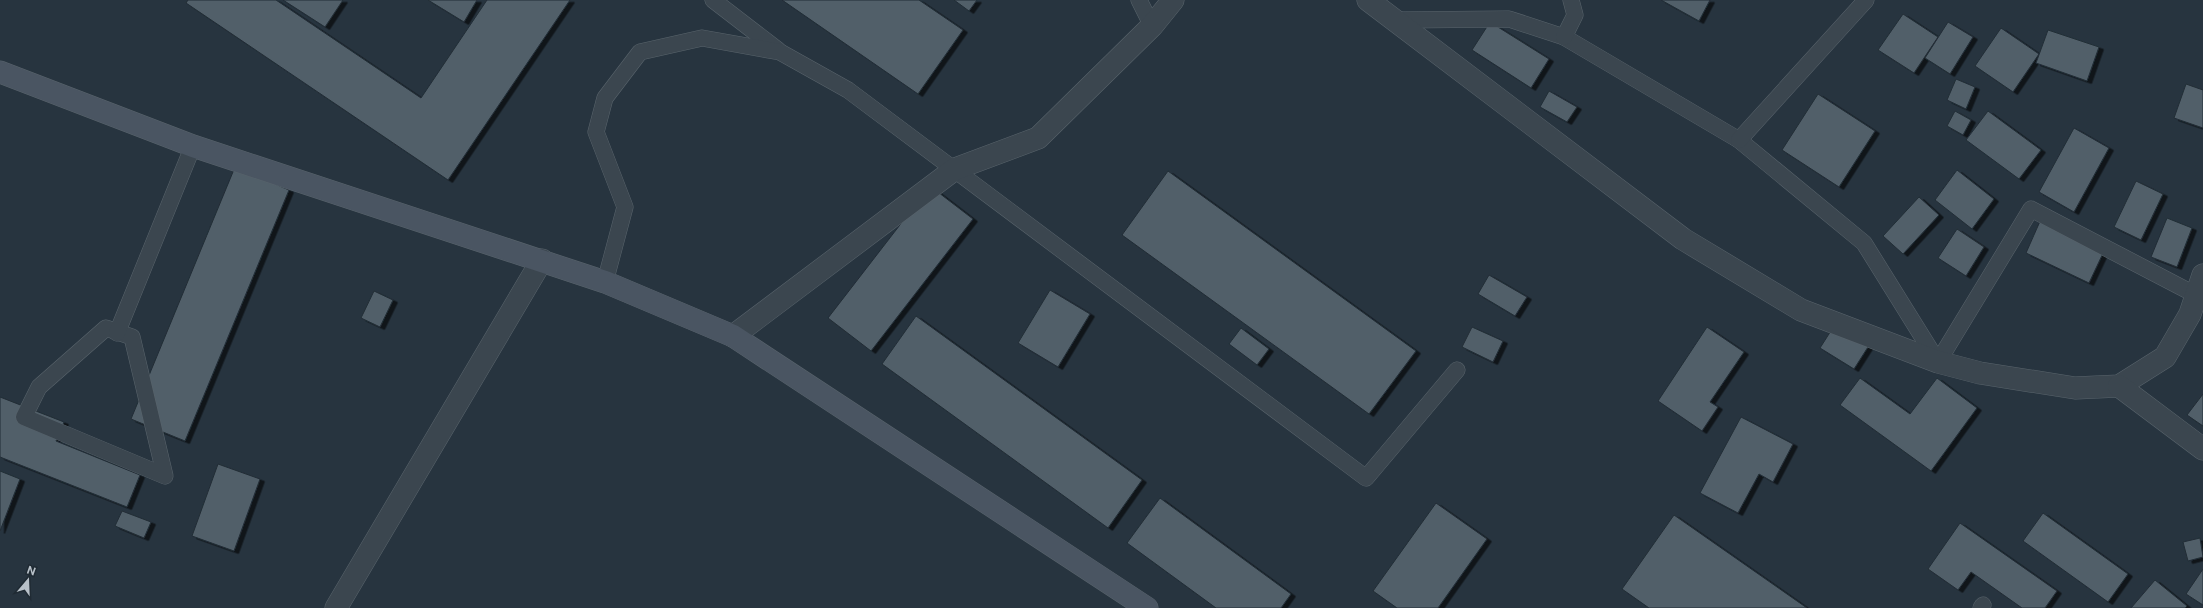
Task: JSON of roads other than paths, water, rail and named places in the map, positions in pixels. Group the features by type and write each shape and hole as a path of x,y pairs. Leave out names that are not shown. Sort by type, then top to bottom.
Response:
{"main road":[{"path":"0,72 193,146 605,282 733,336 1146,608"}],"street":[{"path":"733,336 955,169 1038,138 1152,26 1173,0"},
{"path":"1368,0 1397,20 1683,239 1801,310 1938,362 1980,373 2075,388 2119,386 2165,357 2198,301"},
{"path":"336,608 542,260"},
{"path":"2119,386 2203,449"}],"lane":[{"path":"713,0 780,52 848,90 1366,478 1456,370"},
{"path":"1139,0 1152,26"},
{"path":"1564,37 1575,14 1571,0"},
{"path":"1739,140 1866,0"},
{"path":"1397,20 1509,19 1564,37 1739,140 1864,243 1938,362 2031,209 2198,301"},
{"path":"605,282 625,207 596,132 605,98 640,52 702,38 780,52"},
{"path":"117,333 193,146"},
{"path":"106,328 117,333 132,337 165,476 24,417 39,386 106,328"}]}
